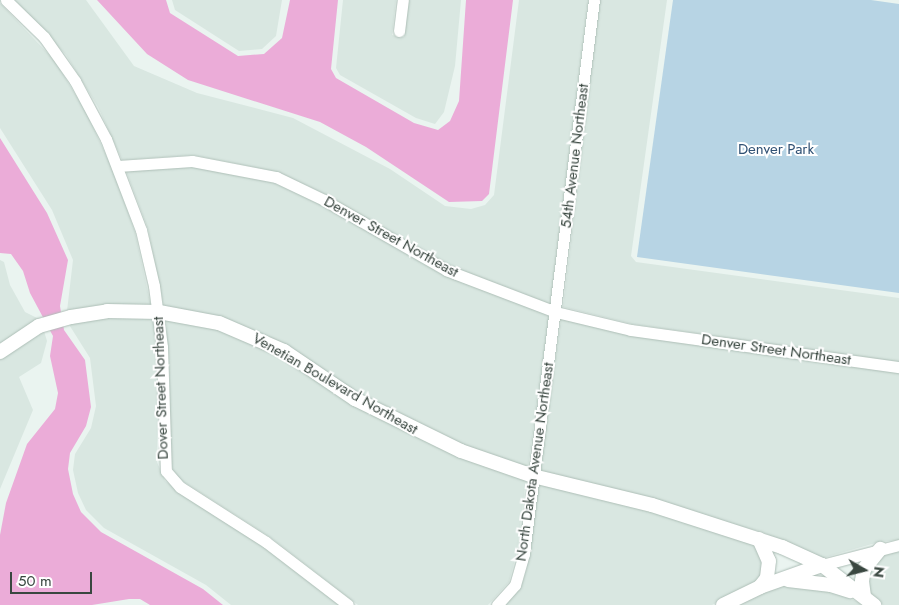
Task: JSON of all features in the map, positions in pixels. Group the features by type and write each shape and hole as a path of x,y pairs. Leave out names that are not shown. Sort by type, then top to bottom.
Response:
{"street":[{"name":"Dover Street Northeast","path":"6,0 60,58 92,110 118,166 141,230 159,312 164,380 163,462 170,479 266,542 348,605"},
{"path":"399,31 403,0"},
{"name":"54th Avenue Northeast","path":"556,312 594,0"},
{"name":"Denver Street Northeast","path":"118,166 192,161 276,177 324,200 446,270 556,312 631,330 899,368"},
{"name":"Venetian Boulevard Northeast","path":"0,352 39,326 71,317 107,311 159,312 219,323 261,339 398,422 461,451 533,476 652,505 759,540 822,565 869,601"},
{"name":"North Dakota Avenue Northeast","path":"497,605 514,585 520,571 556,312"},
{"path":"759,540 769,561 767,578 760,587"},
{"path":"723,605 760,587 822,565 880,549 899,546"},
{"path":"869,601 862,581 864,569 880,549"},
{"path":"781,580 831,584 869,601"}],"shaded area":[{"path":"14,0 86,0 134,66 197,93 293,118 390,169 445,206 471,209 485,205 494,195 519,0 588,0 550,304 448,265 327,195 278,172 193,155 122,160 98,107 66,55"},
{"path":"97,0 166,0 170,13 238,56 264,54 282,38 290,0 338,0 331,69 336,78 414,123 438,130 450,121 459,101 466,0 513,0 489,194 482,201 449,202 366,147 320,122 188,80 147,54"},
{"path":"172,0 282,0 276,36 262,49 239,51 175,10"},
{"path":"343,0 396,0 392,35 404,37 409,0 461,0 455,66 444,112 435,124 416,118 340,75 336,68"},
{"path":"600,0 667,0 631,256 636,262 899,298 899,362 632,324 563,307"},
{"path":"0,3 55,61 86,112 112,168 135,232 151,306 107,306 67,311 73,260 52,210 0,128"},
{"path":"0,138 47,213 68,260 60,306 64,330 85,360 91,407 86,426 70,453 68,469 73,494 81,512 101,532 203,589 223,605 150,605 140,599 129,599 92,605 0,605 0,535 6,503 27,444 55,409 58,393 50,356 53,336 30,293 23,271 11,254 0,253"},
{"path":"192,167 274,183 321,205 443,275 549,315 528,468 464,446 359,394 263,334 221,318 164,307 148,229 126,171"},
{"path":"0,260 4,262 10,285 25,312 39,319 0,344"},
{"path":"108,317 153,317 158,388 157,462 165,481 262,546 339,605 231,605 206,585 104,528 86,510 78,493 73,470 75,454 91,428 96,406 90,358 68,323"},
{"path":"166,318 217,329 281,356 352,403 395,427 459,456 526,480 517,552 509,582 488,605 358,605 270,537 184,482 175,475 170,461 170,388"},
{"path":"561,319 630,335 899,373 899,540 879,542 823,558 762,532 540,472"},
{"path":"44,331 47,341 41,363 19,377 33,410 0,489 0,360"},
{"path":"539,483 650,510 754,544 763,561 761,575 756,583 712,605 505,605 521,587 527,568"},
{"path":"899,551 899,605 883,605 870,592 870,571 883,555"},
{"path":"783,585 830,590 865,605 736,605"}],"green space":[{"name":"Denver Park","path":"673,0 871,0 899,4 899,293 637,257"}]}
